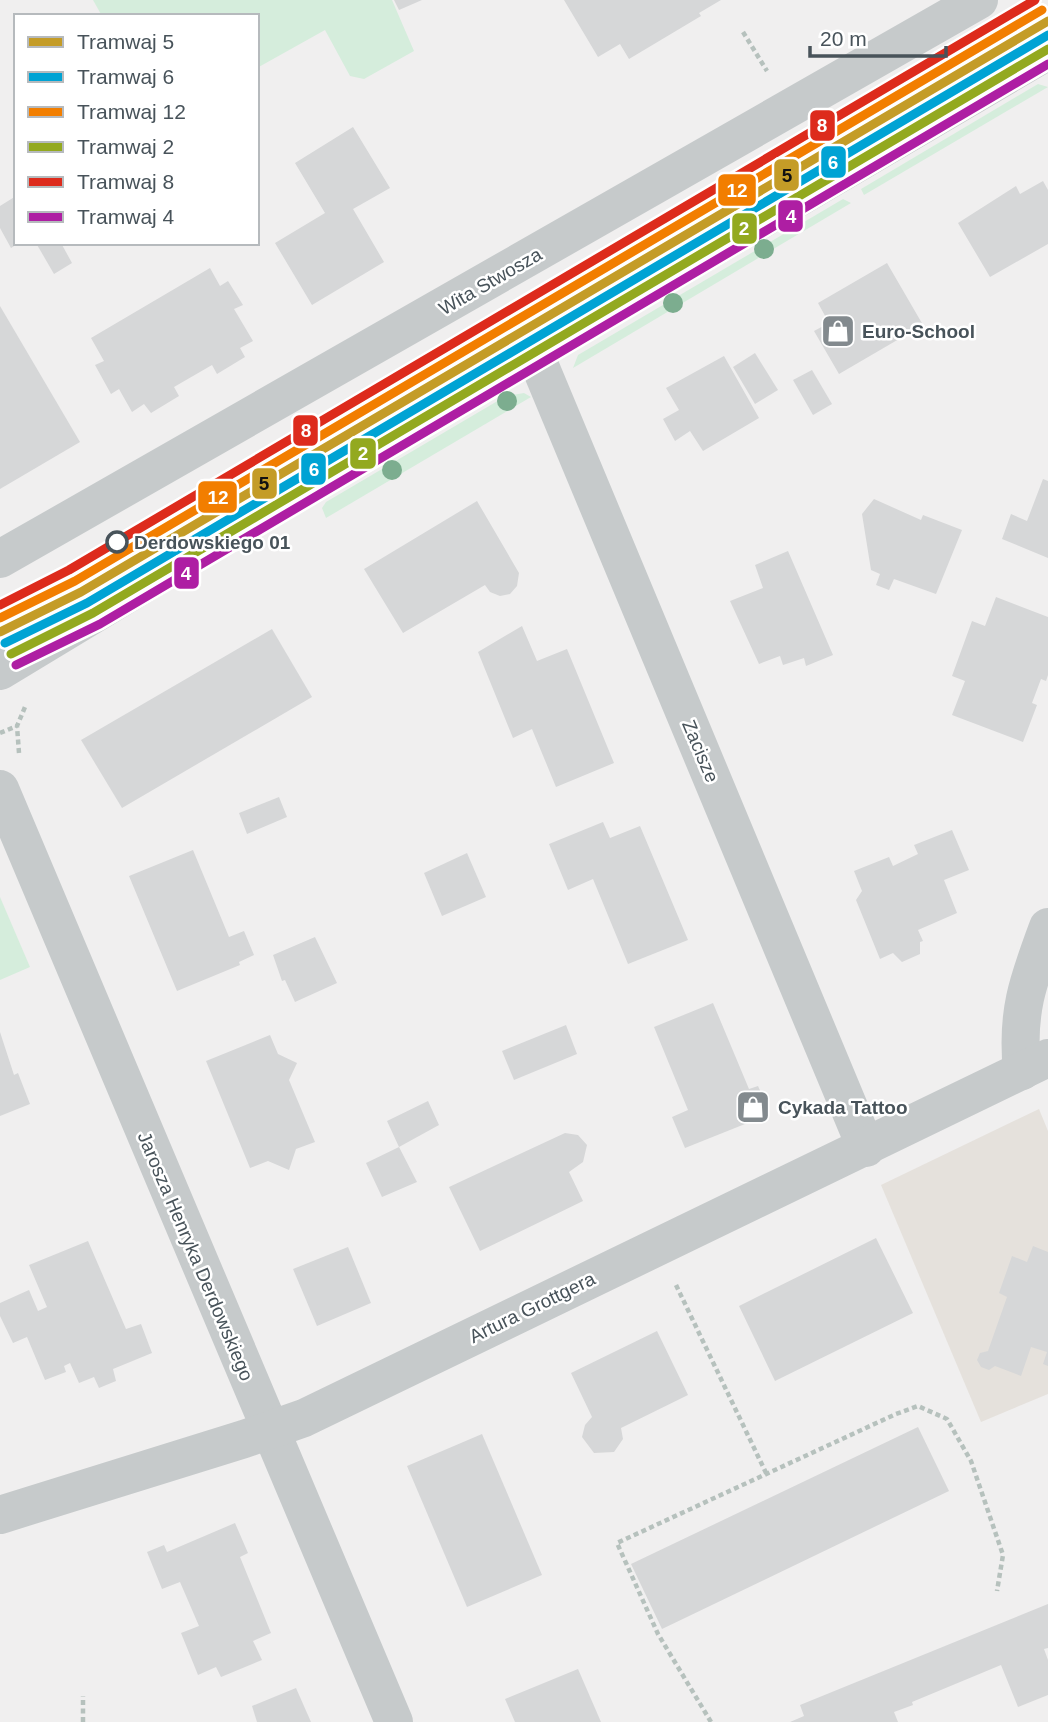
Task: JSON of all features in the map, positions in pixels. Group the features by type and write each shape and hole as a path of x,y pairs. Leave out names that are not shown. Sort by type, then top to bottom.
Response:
{"street":[{"name":"Wita Stwosza","path":"0,559 979,0"},
{"path":"0,671 1048,51"},
{"name":"Zacisze","path":"535,354 866,1148"},
{"name":"Jarosza Henryka Derdowskiego","path":"0,789 394,1722"},
{"path":"1035,1064 1019,1041 1024,992 1048,927"},
{"name":"Artura Grottgera","path":"0,1515 270,1430 316,1412 1035,1064"}],"path":[{"path":"743,32 767,72"},
{"path":"0,733 17,726"},
{"path":"657,1247 767,1475"},
{"path":"711,1722 658,1633 617,1543 918,1406 947,1419 971,1461 1003,1555 997,1591"},
{"path":"83,1696 83,1722"}],"shaded area":[{"path":"1039,1109 1048,1131 1048,1394 981,1422 881,1185"}],"green space":[{"path":"93,0 392,0 414,51 364,79 350,76 325,30 259,67 259,14 101,14"},
{"path":"1038,84 1048,87 864,195 861,189"},
{"path":"843,199 851,203 573,368 578,355"},
{"path":"524,393 531,397 326,518 322,508 326,502 506,396"},
{"path":"0,897 30,967 0,980"}],"building":[{"path":"394,0 422,0 399,10"},
{"path":"564,0 721,0 699,13 701,16 629,59 620,44 598,57"},
{"path":"353,127 390,188 353,209 384,262 312,305 275,243 325,213 295,163"},
{"path":"1043,181 1048,190 1048,244 990,277 958,223 1016,186 1020,194"},
{"path":"14,197 16,245 11,248 0,228 0,206"},
{"path":"37,245 62,245 72,263 54,274"},
{"path":"887,263 923,325 839,374 814,331 829,323 818,303"},
{"path":"210,268 220,286 228,281 243,305 234,309 253,341 240,348 245,357 217,374 212,365 174,387 179,396 151,413 144,404 132,412 119,389 111,394 95,365 104,361 91,338"},
{"path":"0,306 80,442 0,489"},
{"path":"755,353 778,390 755,404 733,367"},
{"path":"724,356 759,418 703,451 690,431 675,441 663,419 679,410 666,388"},
{"path":"812,370 832,404 813,415 793,380"},
{"path":"1043,479 1048,481 1048,558 1002,539 1011,514 1027,521"},
{"path":"874,499 921,520 923,515 962,530 936,594 894,579 889,590 876,585 880,574 871,570 862,514"},
{"path":"477,501 519,573 517,586 510,594 500,596 490,592 485,585 403,633 364,569"},
{"path":"788,551 833,655 806,666 804,658 783,665 780,656 759,664 730,601 763,588 755,565"},
{"path":"996,597 1048,617 1048,675 1046,681 1041,679 1032,703 1037,705 1023,742 952,715 965,681 952,676 972,621 985,626"},
{"path":"522,626 537,661 567,649 614,763 556,787 532,729 513,738 478,652"},
{"path":"272,629 312,697 122,808 81,740"},
{"path":"279,797 287,817 247,834 239,813"},
{"path":"603,822 610,838 640,826 688,940 628,964 593,879 568,890 549,844"},
{"path":"952,830 969,870 944,880 957,913 918,930 923,941 920,942 920,954 902,962 893,953 880,959 856,900 862,891 854,871 889,857 893,866 918,854 914,845"},
{"path":"193,850 229,937 244,931 254,955 239,962 240,965 177,991 129,876"},
{"path":"467,853 486,897 442,916 424,873"},
{"path":"315,937 337,983 295,1002 285,980 282,981 273,955"},
{"path":"713,1003 749,1089 758,1086 768,1108 758,1112 760,1118 685,1148 672,1117 688,1110 654,1027"},
{"path":"566,1025 577,1054 514,1080 502,1051"},
{"path":"0,1032 14,1075 18,1073 30,1104 0,1116"},
{"path":"270,1035 278,1054 297,1063 289,1080 315,1142 296,1149 289,1170 268,1161 250,1168 206,1061"},
{"path":"428,1101 439,1125 399,1147 387,1121"},
{"path":"565,1133 578,1135 587,1145 583,1162 569,1172 583,1201 480,1251 449,1187"},
{"path":"399,1147 417,1182 382,1197 366,1163"},
{"path":"876,1238 913,1313 775,1381 739,1306"},
{"path":"88,1241 126,1329 141,1324 152,1353 113,1369 116,1381 99,1388 94,1377 79,1383 70,1363 64,1366 66,1372 45,1380 27,1337 13,1343 0,1316 0,1303 29,1290 38,1311 47,1307 29,1265"},
{"path":"1033,1246 1048,1252 1048,1366 1043,1364 1047,1352 1031,1347 1021,1376 995,1366 989,1370 981,1367 977,1360 980,1353 988,1351 1007,1297 999,1293 1012,1256 1027,1262"},
{"path":"348,1247 371,1303 317,1326 293,1269"},
{"path":"657,1331 688,1395 621,1428 623,1439 614,1452 594,1453 582,1437 585,1425 592,1417 571,1373"},
{"path":"918,1427 949,1491 662,1629 631,1564"},
{"path":"482,1434 542,1575 467,1607 407,1466"},
{"path":"235,1523 248,1553 240,1557 271,1633 253,1641 262,1660 221,1677 216,1667 198,1675 181,1633 199,1626 180,1582 162,1589 147,1552 164,1545 167,1552"},
{"path":"1048,1604 1048,1648 1044,1649 1048,1660 1048,1695 1018,1707 1001,1665 912,1702 913,1705 894,1712 898,1722 790,1722 804,1716 800,1705"},
{"path":"578,1669 601,1722 515,1722 505,1699"},
{"path":"296,1688 311,1722 257,1722 252,1706"}],"tram line":[{"name":"8","path":"0,605 69,570 1035,0"},
{"name":"12","path":"0,618 75,581 1042,10"},
{"name":"5","path":"0,632 81,592 1048,21"},
{"name":"6","path":"5,643 87,603 1048,35"},
{"name":"2","path":"11,654 93,613 1048,49"},
{"name":"4","path":"16,665 100,624 1048,64"}],"place":[{"name":"Euro-School","path":"838,331"},
{"name":"Derdowskiego 01","path":"117,542"},
{"name":"Cykada Tattoo","path":"753,1107"}]}
